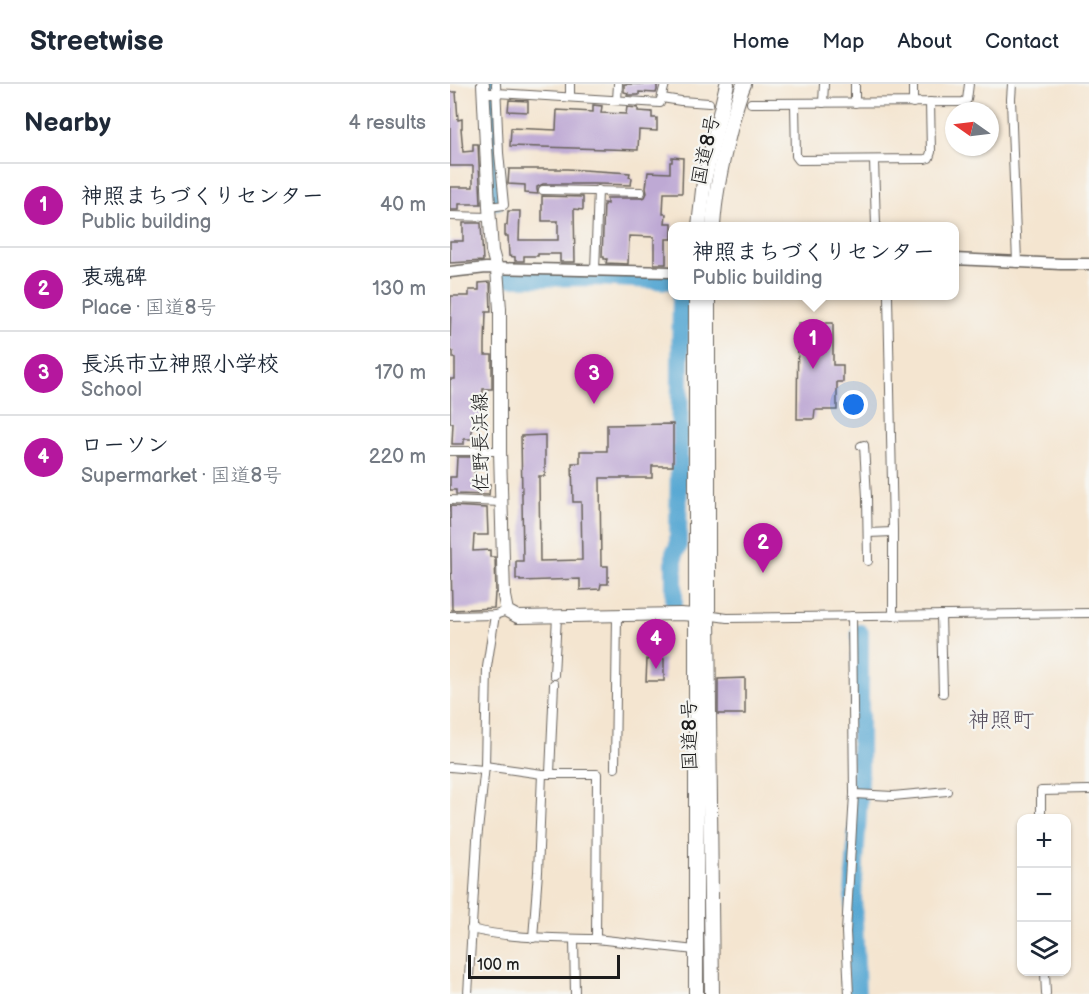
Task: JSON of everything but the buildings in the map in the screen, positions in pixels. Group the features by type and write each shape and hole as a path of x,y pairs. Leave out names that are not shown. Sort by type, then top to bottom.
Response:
{"highway":[{"name":"国道8号","path":"699,222 708,157 727,84"},
{"name":"国道8号","path":"713,222 720,168 738,97 744,84"},
{"name":"国道8号","path":"696,300 712,994"},
{"name":"国道8号","path":"696,994 708,300"}],"main road":[{"name":"佐野長浜線","path":"490,90 492,251 497,269 500,309 504,596 501,613"},
{"path":"501,613 518,616 702,615"}],"street":[{"path":"570,84 570,97"},
{"path":"617,100 618,84"},
{"path":"490,90 660,103 665,84"},
{"path":"824,84 824,103"},
{"path":"855,84 855,103"},
{"path":"913,84 913,103"},
{"path":"752,103 963,102 968,100 969,84"},
{"path":"1012,84 1017,263"},
{"path":"662,98 709,103"},
{"path":"795,104 796,156 799,160 874,160 929,158 931,152 930,102"},
{"path":"874,160 876,222"},
{"path":"543,190 641,192"},
{"path":"595,270 598,190"},
{"path":"450,216 493,209"},
{"path":"959,259 1089,264"},
{"path":"450,272 486,268 668,272"},
{"path":"888,300 893,616"},
{"path":"861,446 864,446 868,561"},
{"path":"450,451 501,451"},
{"path":"450,500 502,502"},
{"path":"868,533 893,532"},
{"path":"450,616 501,613 487,667 484,768 468,994"},
{"path":"702,615 727,618 1089,613"},
{"path":"615,768 617,615"},
{"path":"941,615 943,693"},
{"path":"533,938 557,616"},
{"path":"849,994 846,932 854,794 852,616"},
{"path":"450,766 546,774 597,774 596,939"},
{"path":"1041,814 1041,791 1089,790"},
{"path":"854,794 893,796 947,792"},
{"path":"471,929 492,934 533,938 596,939 695,950"},
{"path":"574,939 575,994"},
{"path":"1045,976 1046,994"}],"waterway":[{"path":"490,84 496,201"},
{"path":"509,278 596,277 668,281"},
{"path":"674,603 674,553 678,547 681,300"},
{"path":"857,994 853,896 860,779 860,633"}],"place":[{"name":"神照まちづくりセンター","path":"813,369"},
{"name":"長浜市立神照小学校","path":"594,404"},
{"name":"衷魂碑","path":"763,573"},
{"name":"ローソン","path":"656,669"}],"district":[{"name":"神照町","path":"1001,720"}]}
